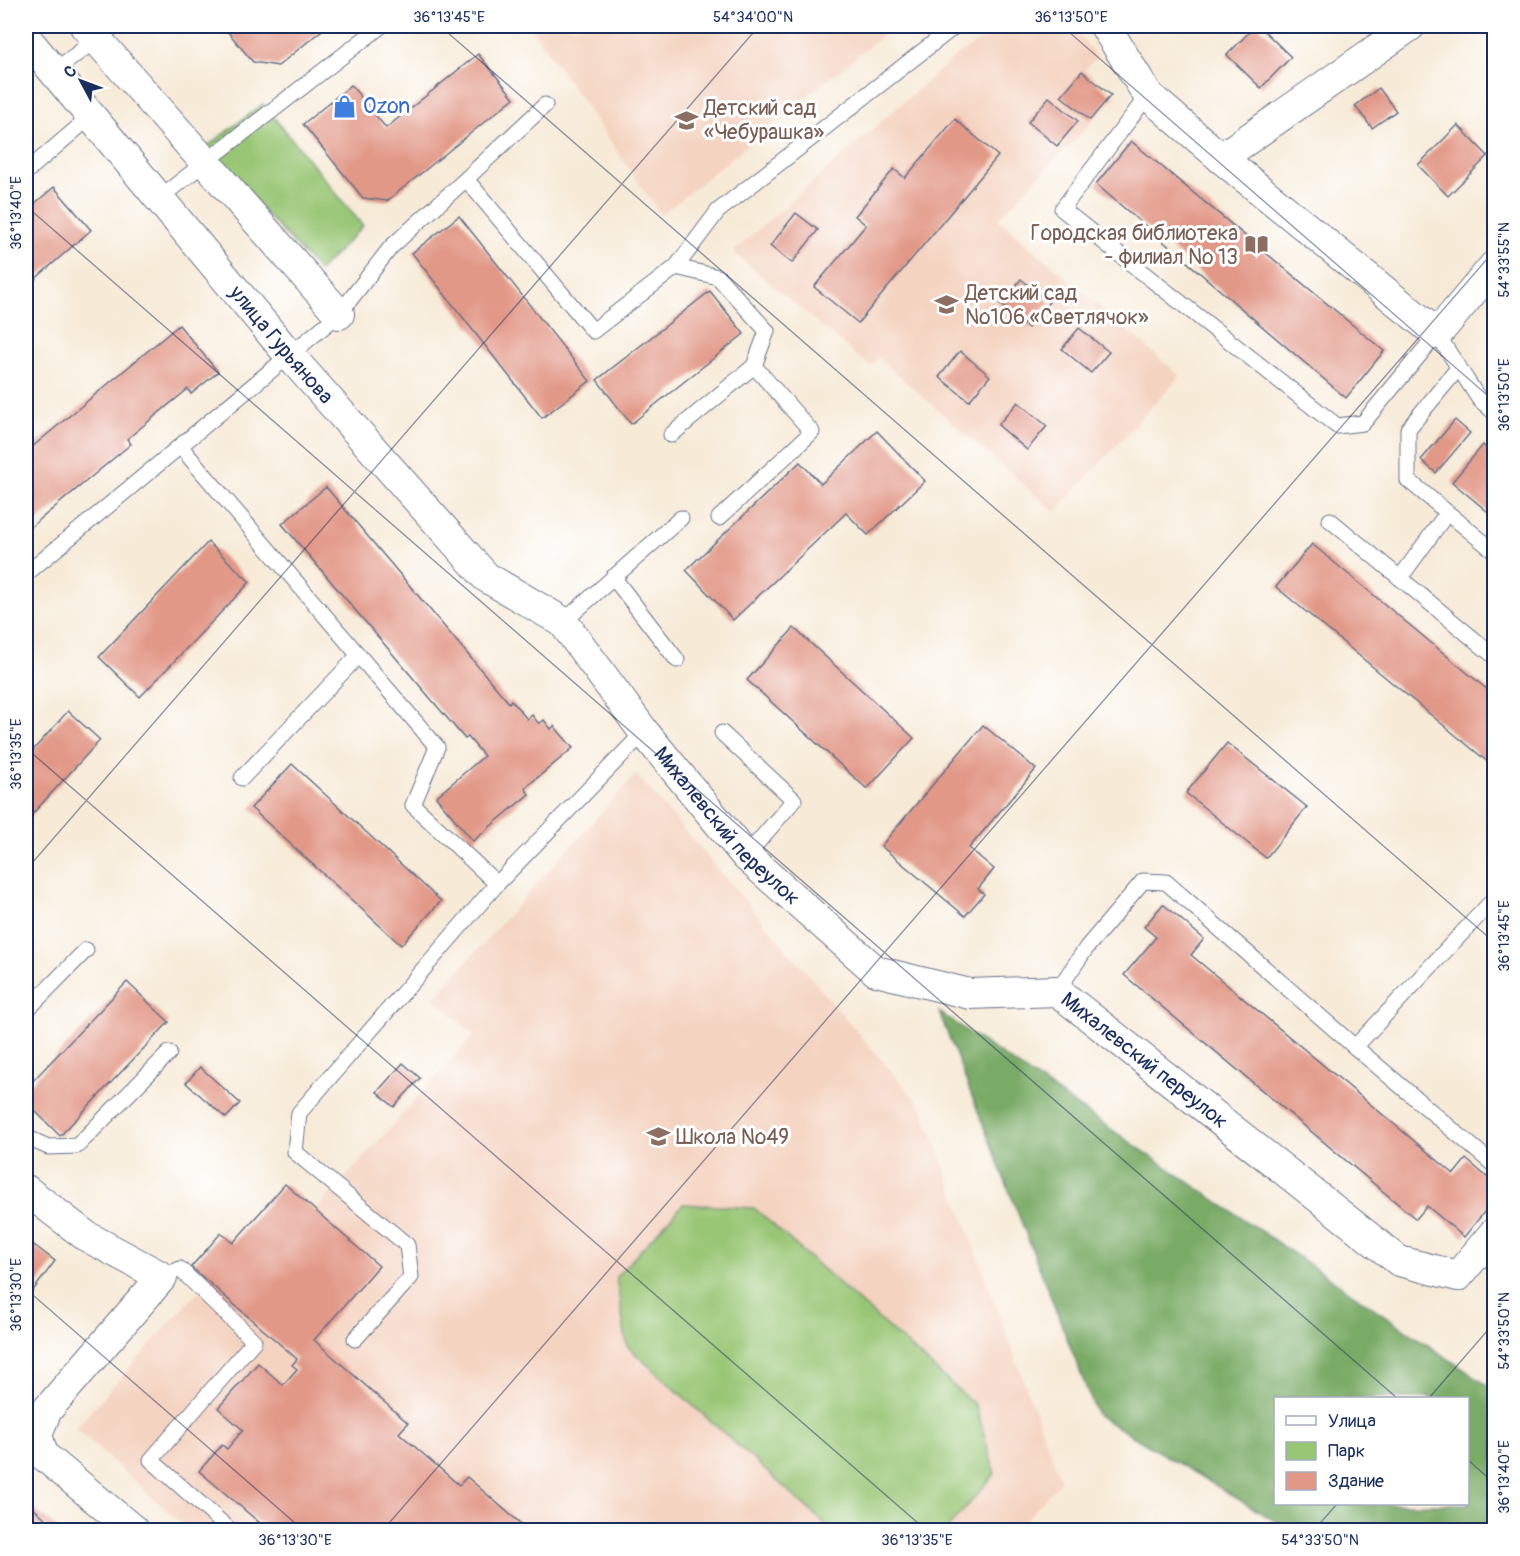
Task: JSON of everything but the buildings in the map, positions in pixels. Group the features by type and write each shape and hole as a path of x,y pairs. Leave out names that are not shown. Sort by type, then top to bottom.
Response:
{"street":[{"path":"1105,26 1148,95 1221,158 1437,334 1494,266"},
{"path":"1221,158 1410,26"},
{"path":"99,30 205,162 339,314"},
{"name":"улица Гурьянова","path":"26,38 290,356 486,577 563,622"},
{"name":"Михалевский переулок","path":"563,622 644,732 746,856 876,971 970,994 1057,991 1399,1261 1458,1276 1494,1233"},
{"path":"26,1191 86,1236 162,1277 47,1410 31,1432 43,1455 133,1530"}],"lane":[{"path":"158,199 381,26"},
{"path":"466,179 594,331 676,267 718,211 955,26"},
{"path":"52,72 99,30"},
{"path":"1148,95 1062,209 1337,426 1363,423 1437,334 1479,399 1494,412"},
{"path":"26,574 339,314 391,246 545,105"},
{"path":"26,172 90,117"},
{"path":"671,435 754,366 767,331 718,277 676,267"},
{"path":"719,518 812,432 754,366"},
{"path":"1459,367 1408,429 1408,480 1494,551"},
{"path":"180,446 437,747 412,805 498,884"},
{"path":"1400,578 1448,513"},
{"path":"563,622 681,518"},
{"path":"1330,520 1494,656"},
{"path":"613,577 677,660"},
{"path":"242,778 358,656"},
{"path":"355,1340 411,1277 407,1245 295,1152 299,1113 498,884 644,732"},
{"path":"722,733 794,800 746,856"},
{"path":"1057,991 1087,947 1143,881 1166,882 1494,1165"},
{"path":"1355,1047 1494,899"},
{"path":"26,1011 86,950"},
{"path":"26,1137 48,1147 77,1146 169,1053"},
{"path":"162,1277 180,1269 254,1341 151,1460 230,1530"}],"shaded area":[{"name":"Детский сад «Чебурашка»","path":"530,26 894,26 661,215"},
{"name":"Детский сад №106 «Светлячок»","path":"1003,26 1073,26 1097,58 1085,69 1116,97 998,219 1180,376 1055,512 878,358 870,367 733,252 956,56"},
{"name":"Школа №49","path":"636,774 922,1107 1061,1481 1017,1530 189,1530 75,1428 207,1282 191,1267 221,1233 233,1243 285,1184 316,1210 474,1035 434,998"}],"green space":[{"path":"263,104 363,226 319,271 205,148"},
{"path":"939,1012 1494,1390 1494,1530 1290,1530 1097,1415"},
{"path":"683,1204 754,1208 976,1406 995,1474 946,1530 832,1530 627,1346 616,1277"}],"place":[{"name":"Ozon","path":"345,106"},
{"name":"Детский сад «Чебурашка»","path":"686,120"},
{"name":"Городская библиотека - филиал № 13","path":"1256,245"},
{"name":"Детский сад №106 «Светлячок»","path":"947,305"},
{"name":"Школа №49","path":"658,1137"}]}
